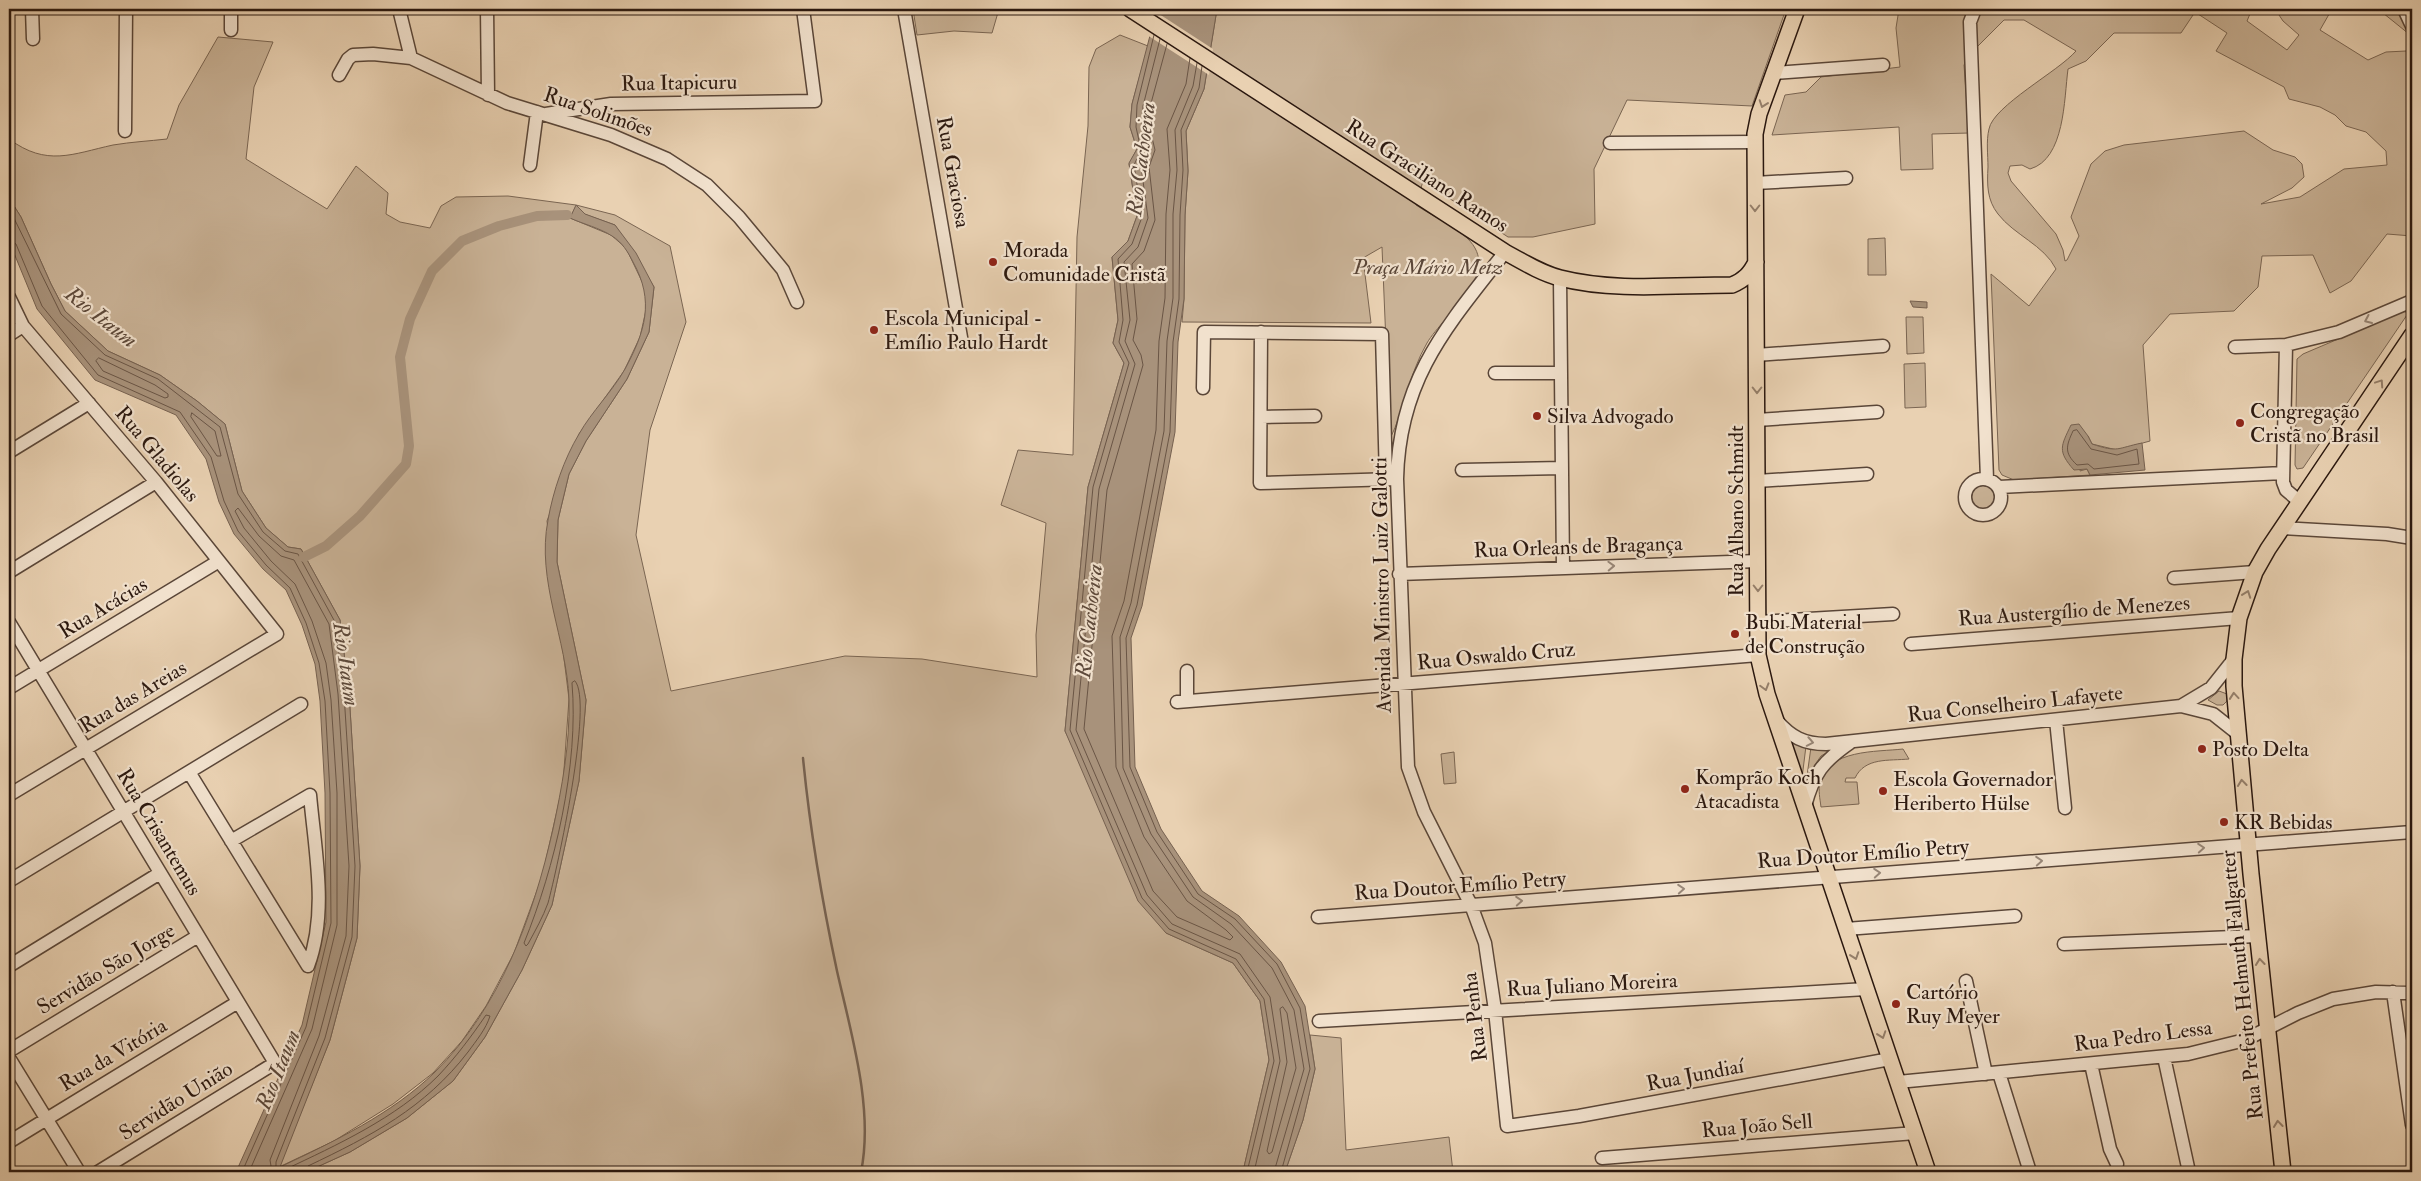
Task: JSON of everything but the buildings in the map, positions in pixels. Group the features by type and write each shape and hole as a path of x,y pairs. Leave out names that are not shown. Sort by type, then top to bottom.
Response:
{"main road":[{"name":"Rua Graciliano Ramos","path":"1130,9 1505,252 1533,267 1560,278 1583,282 1630,286 1732,284"},
{"name":"Rua Albano Schmidt","path":"1797,9 1759,114 1755,142 1758,655 1763,681 1775,718 1928,1172"},
{"path":"1732,284 1742,281 1750,273 1756,262"},
{"path":"1732,284 1749,295 1756,306"},
{"name":"Rua Prefeito Helmuth Fallgatter","path":"2283,1172 2238,733 2234,659 2239,618 2256,572 2282,528 2412,335"}],"street":[{"path":"32,9 32,39"},
{"path":"125,131 126,9"},
{"path":"231,9 231,30"},
{"path":"399,9 411,58"},
{"path":"487,9 488,95"},
{"name":"Rua Itapicuru","path":"541,113 611,104 815,101 803,9"},
{"name":"Rua Graciosa","path":"904,9 962,343"},
{"path":"1975,9 1970,22 1987,479"},
{"path":"2404,9 2412,26"},
{"name":"Rua Solimões","path":"338,75 348,59 353,55 372,54 411,58 488,95 640,146 689,172 724,201 772,255 790,284 797,302"},
{"path":"1774,73 1883,65"},
{"path":"530,164 541,113"},
{"path":"1610,143 1755,142"},
{"path":"1755,183 1846,178"},
{"name":"Avenida Ministro Luiz Galotti","path":"1471,905 1424,812 1412,780 1406,752 1399,574 1391,479 1406,410 1421,369 1448,326 1505,252"},
{"path":"1560,278 1563,568"},
{"name":"Rua Gladiolas","path":"9,298 23,326 156,482 277,634"},
{"path":"2235,347 2286,345 2315,340 2339,332 2412,301"},
{"path":"9,335 23,326"},
{"path":"1204,388 1204,332 1262,332 1382,334 1391,479 1260,483 1262,332"},
{"path":"2286,345 2283,473 2286,490 2300,502"},
{"path":"1756,355 1882,346"},
{"path":"1495,373 1561,373"},
{"path":"9,452 89,403"},
{"path":"1757,420 1877,412"},
{"path":"1261,417 1315,416"},
{"path":"1462,470 1562,468"},
{"path":"1999,487 2001,499 1995,510 1984,515 1972,511 1965,501 1967,489 1975,480 1987,479 1999,487 2283,473"},
{"path":"1757,481 1867,474"},
{"path":"9,572 156,482"},
{"path":"2282,528 2387,534 2412,538"},
{"name":"Rua Acácias","path":"9,688 219,561"},
{"name":"Rua Orleans de Bragança","path":"1399,574 1758,561"},
{"path":"2174,578 2256,572"},
{"path":"1758,622 1893,614"},
{"name":"Rua Austergílio de Menezes","path":"1911,644 2239,618"},
{"name":"Rua Crisantemus","path":"9,622 275,1064"},
{"name":"Rua das Areias","path":"9,796 277,634"},
{"name":"Rua Oswaldo Cruz","path":"1187,672 1182,702 1758,655"},
{"name":"Rua Conselheiro Lafayete","path":"2181,706 2211,688 2234,659"},
{"path":"9,881 302,704"},
{"name":"Rua Conselheiro Lafayete","path":"1775,718 1787,732 1809,743 1853,741 2181,706 2213,714 2238,733"},
{"path":"2056,720 2065,808"},
{"name":"Rua Conselheiro Lafayete","path":"1805,806 1811,783 1821,767 1833,754 1853,741"},
{"path":"189,772 231,841 308,966 318,934 319,902 310,795 231,841"},
{"name":"Rua Doutor Emílio Petry","path":"1318,917 2412,832"},
{"path":"9,966 160,873"},
{"name":"Rua Penha","path":"1471,905 1485,943 1495,1010 1507,1126"},
{"path":"1846,929 2015,916"},
{"name":"Servidão São Jorge","path":"9,1051 198,936"},
{"path":"2064,944 2258,936"},
{"path":"1966,981 1986,1074"},
{"name":"Rua Juliano Moreira","path":"1319,1021 1866,989"},
{"path":"2393,992 2412,1125"},
{"name":"Rua Pedro Lessa","path":"1898,1082 2164,1056 2226,1046 2333,999 2362,994 2412,993"},
{"name":"Rua da Vitória","path":"9,1142 238,1002"},
{"path":"2164,1056 2189,1172"},
{"path":"9,1058 79,1172"},
{"name":"Rua Jundiaí","path":"1507,1126 1580,1116 1890,1059"},
{"name":"Servidão União","path":"98,1172 275,1064"},
{"path":"2091,1064 2110,1149 2116,1164"},
{"path":"1999,1073 2030,1172"},
{"name":"Rua João Sell","path":"1602,1158 1915,1133"}],"green space":[{"path":"913,9 999,9 992,33 954,31 917,35"},
{"name":"Praça Mário Metz","path":"1217,9 1786,9 1752,106 1627,100 1594,169 1595,224 1533,237 1508,237 1423,181 1416,205 1467,238 1477,251 1479,265 1475,279 1467,293 1427,343 1411,379 1400,415 1390,439 1382,247 1363,258 1371,323 1182,322 1188,171 1186,131 1204,89"},
{"path":"1899,9 2252,9 2247,21 2287,50 2299,35 2283,21 2275,9 2332,9 2320,30 2368,60 2386,52 2406,51 2412,44 2412,236 2387,234 2351,281 2330,293 2313,255 2262,256 2258,287 2234,311 2170,314 2143,345 2150,441 2117,450 2092,444 2088,436 2080,471 2087,469 2090,475 2014,480 2002,475 1999,470 1991,274 2029,306 2056,269 2044,253 2012,228 1994,209 1988,186 1988,134 1993,120 2002,110 2076,51 2024,20 2004,20 1971,53 1964,65 1969,133 1932,134 1933,169 1901,170 1899,127 1772,135 1785,95 1806,92 1821,77 1900,67 1896,28","holes":["2195,12 2227,33 2216,51 2284,87 2289,99 2320,107 2335,115 2346,126 2366,132 2386,151 2387,165 2344,169 2300,197 2261,204 2292,188 2304,177 2302,164 2295,157 2273,150 2244,131 2124,145 2105,151 2091,164 2071,217 2079,236 2065,261 2063,250 2056,234 2011,181 2008,173 2010,166 2022,165 2030,169 2042,163 2050,153 2061,126 2068,69 2086,61 2114,33 2181,33"]},
{"path":"2378,9 2412,9 2412,31 2409,34"},
{"path":"1120,35 1148,46 1132,104 1130,127 1137,149 1129,164 1137,216 1128,241 1112,257 1118,320 1113,343 1124,363 1088,487 1065,731 1166,933 1233,963 1260,1001 1269,1060 1244,1167 1240,1172 306,1172 350,1152 407,1118 453,1081 485,1037 522,970 552,905 579,781 586,700 557,562 558,520 569,474 586,441 627,379 649,332 654,287 615,225 584,214 576,206 570,218 611,235 626,248 646,290 646,310 640,337 624,371 579,434 547,521 569,699 563,784 542,877 514,953 486,1006 462,1041 433,1073 393,1104 334,1141 279,1167 330,1040 357,938 360,866 349,693 340,620 301,549 288,547 266,528 242,491 225,424 197,401 160,375 108,351 65,311 21,217 9,198 9,139 23,148 36,153 60,156 113,145 167,139 179,105 218,37 273,42 254,87 246,159 327,209 356,166 388,193 386,214 400,222 430,228 441,206 456,197 508,196 576,205 615,215 670,246 686,322 650,430 636,535 671,691 845,656 922,659 1037,677 1036,635 1046,523 1001,505 1018,450 1073,455 1077,237 1088,126 1089,67 1096,49"},
{"path":"1885,238 1886,275 1868,275 1868,239"},
{"path":"2404,311 2407,315 2303,468 2297,469 2295,465 2297,359 2303,354"},
{"path":"1906,317 1923,317 1924,353 1907,354"},
{"path":"1925,363 1926,407 1905,408 1904,364"},
{"path":"1983,482 1994,486 1998,497 1994,508 1983,512 1972,508 1968,497 1972,486"},
{"path":"2219,691 2227,694 2227,701 2223,705 2217,705 2208,700"},
{"path":"1790,739 1806,746 1802,778"},
{"path":"1811,747 1836,747 1821,756 1807,776"},
{"path":"1903,749 1909,759 1871,763 1859,771 1855,778 1846,778 1845,782 1857,782 1859,804 1821,807 1820,783 1825,772 1832,764 1854,754"},
{"path":"1454,752 1456,783 1444,784 1441,754"},
{"path":"1310,1035 1341,1038 1346,1150 1449,1137 1453,1172 1285,1172 1303,1120 1315,1069"}],"water":[{"name":"Rio Cachoeira","path":"1157,9 1217,9 1204,89 1186,131 1188,171 1185,215 1184,299 1178,342 1175,432 1142,606 1131,638 1135,767 1161,829 1202,891 1239,916 1281,962 1305,1006 1315,1069 1303,1120 1285,1172 1240,1172 1244,1167 1269,1060 1260,1001 1233,963 1166,933 1138,901 1065,731 1088,487 1124,363 1113,343 1118,320 1112,257 1128,241 1137,216 1129,163 1137,149 1130,127 1132,104"},
{"path":"9,198 21,217 65,311 108,351 160,375 197,401 225,424 242,491 266,528 288,547 301,549 340,620 349,693 360,866 357,938 330,1040 280,1167 321,1148 381,1114 435,1072 458,1047 478,1019 496,990 511,960 524,928 545,862 565,765 568,733 569,700 567,677 546,565 545,543 550,509 556,487 569,454 584,426 625,369 638,342 645,316 644,290 640,276 627,251 616,238 597,228 570,218 576,205 585,214 615,225 636,253 654,287 649,332 627,379 586,441 569,474 558,520 557,562 586,700 579,781 552,905 522,970 485,1037 453,1081 407,1118 350,1152 306,1172 236,1172 302,1025 326,922 325,793 320,701 315,664 302,625 286,590 263,569 234,534 219,502 206,459 176,415 95,380 37,309 9,241"},
{"path":"1910,301 1927,302 1927,308 1913,307"},
{"path":"2079,424 2092,444 2101,447 2118,449 2142,443 2145,470 2090,475 2087,469 2074,470 2065,458 2062,448 2071,425"}],"pier":[{"path":"1153,10 1213,49 1209,75 1147,35"}],"waterway":[{"path":"304,557 326,546 360,516 406,464 409,446 400,357 410,319 432,271 462,241 499,226 537,216 567,215"},
{"path":"803,758 821,892 854,1045 863,1097 865,1123 861,1172"}],"place":[{"name":"Morada Comunidade Cristã","path":"993,262"},
{"name":"Escola Municipal - Emílio Paulo Hardt","path":"874,330"},
{"name":"Silva Advogado","path":"1537,416"},
{"name":"Congregação Cristã no Brasil","path":"2240,423"},
{"name":"Bubi Material de Construção","path":"1735,634"},
{"name":"Posto Delta","path":"2202,749"},
{"name":"Komprão Koch Atacadista","path":"1685,789"},
{"name":"Escola Governador Heriberto Hülse","path":"1883,791"},
{"name":"KR Bebidas","path":"2224,822"},
{"name":"Cartório Ruy Meyer","path":"1896,1004"}],"water label":[{"name":"Rio Itaum","path":"101,317"},
{"name":"Rio Itaum","path":"346,664"},
{"name":"Rio Itaum","path":"278,1070"}]}
